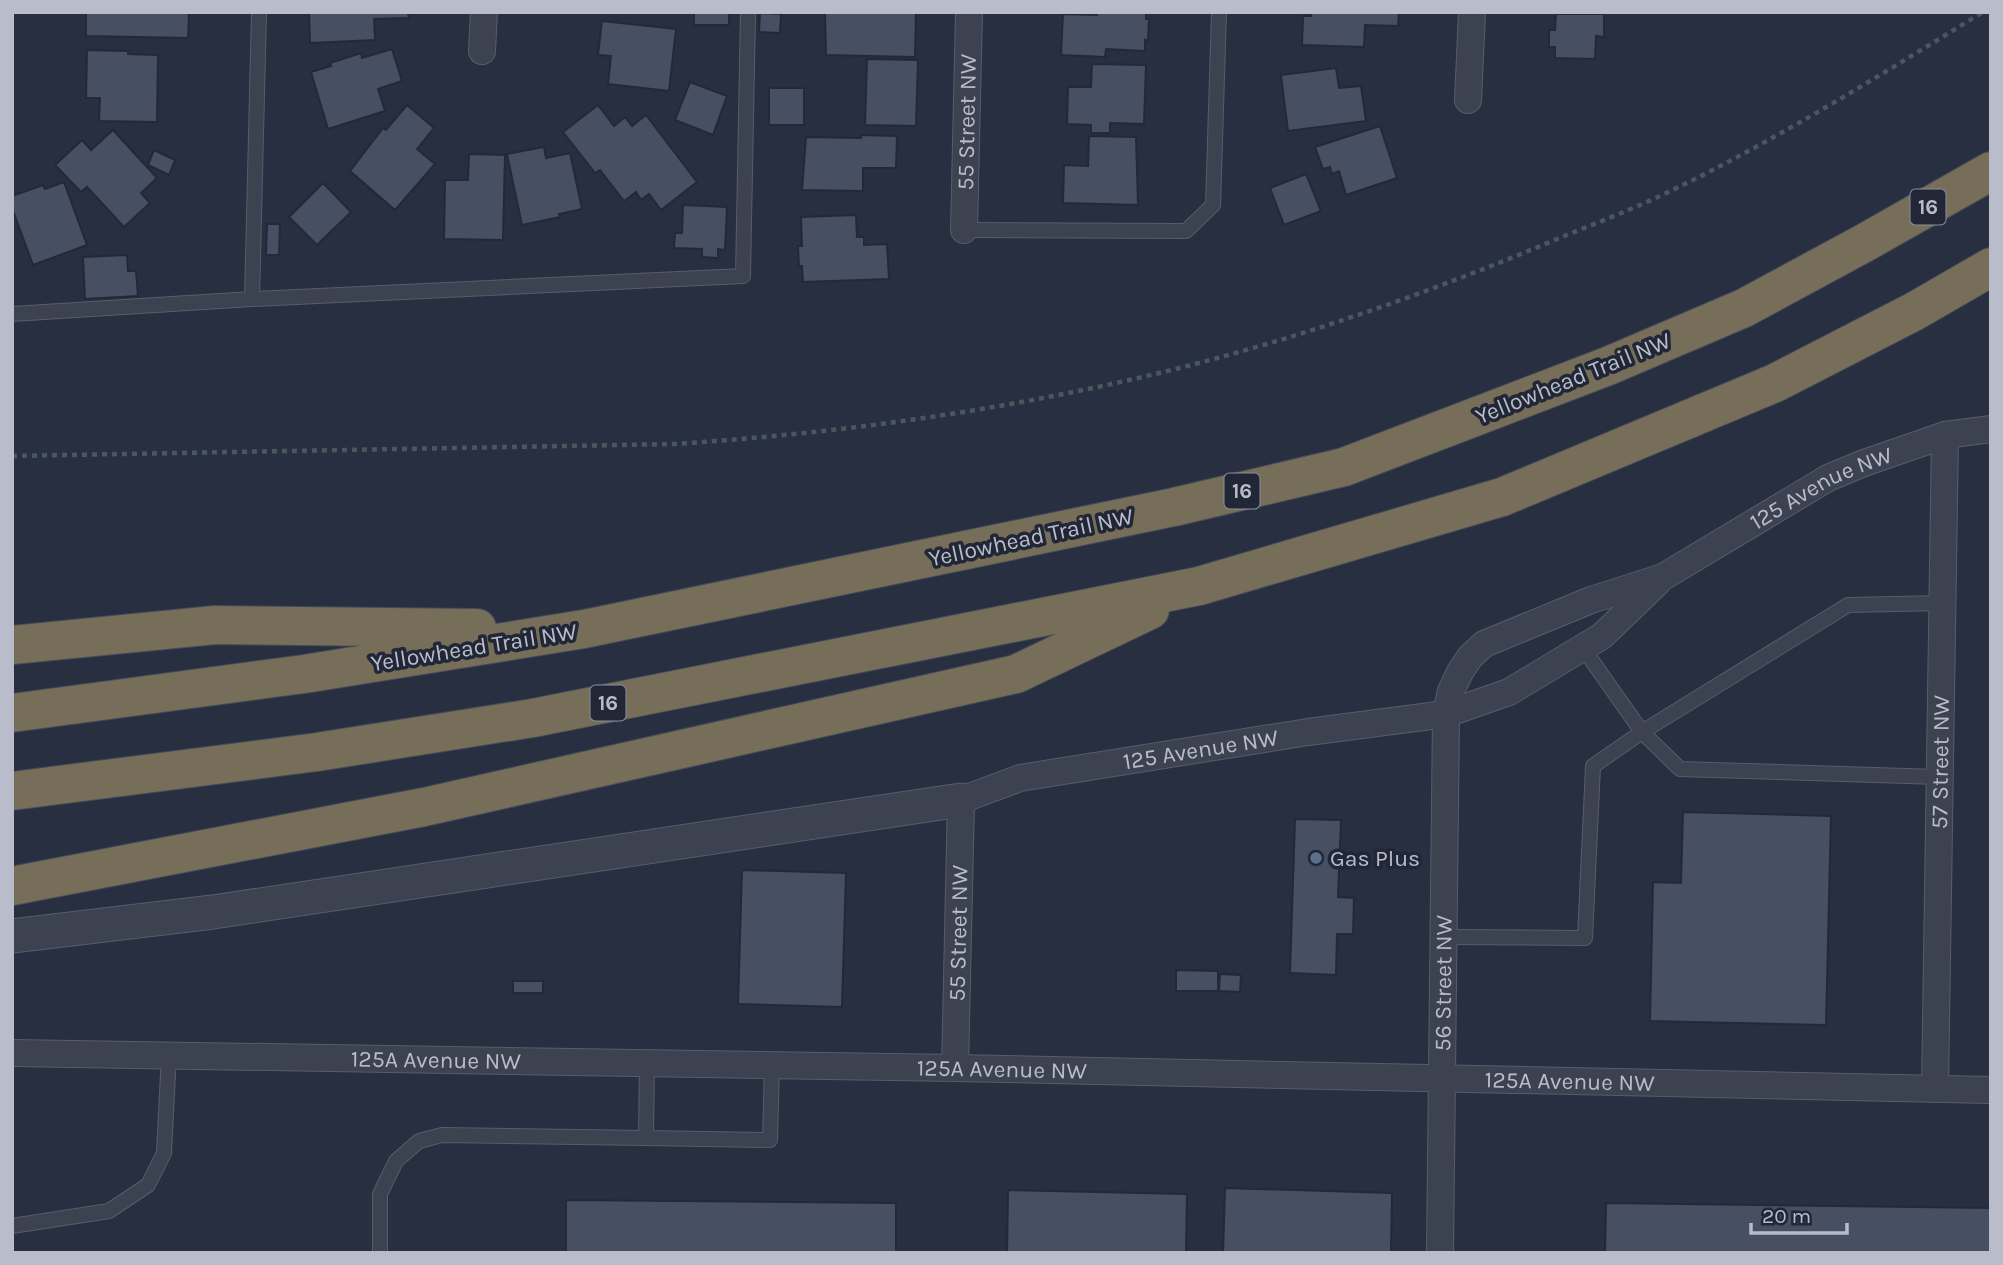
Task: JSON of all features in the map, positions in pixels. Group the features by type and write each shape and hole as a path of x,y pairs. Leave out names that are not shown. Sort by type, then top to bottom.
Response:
{"highway":[{"name":"Yellowhead Trail NW","path":"12,713 304,674 584,629 1174,507 1344,467 1608,366 1744,308 1991,171"},
{"name":"16","path":"12,791 317,752 533,718 1199,586 1502,497 1774,383 1915,311 1991,267"},
{"path":"12,886 424,807 1016,674 1199,586"},
{"path":"12,645 215,625 584,629"}],"street":[{"path":"482,51 484,12"},
{"name":"55 Street NW","path":"964,230 969,12"},
{"path":"1468,100 1472,12"},
{"name":"125 Avenue NW","path":"961,800 1020,778 1308,732 1446,714 1509,692 1602,636 1663,577 1828,478 1902,448 1945,435 1991,429"},
{"name":"57 Street NW","path":"1934,1089 1945,435"},
{"name":"125 Avenue NW","path":"1446,714 1451,691 1460,672 1470,657 1484,644 1591,600 1663,577"},
{"name":"56 Street NW","path":"1440,1253 1446,714"},
{"path":"12,936 226,910 961,800"},
{"name":"55 Street NW","path":"955,1068 961,800"},
{"name":"125A Avenue NW","path":"12,1053 647,1062 1991,1090"}],"lane":[{"path":"252,299 259,12"},
{"path":"12,314 252,299 743,276 748,12"},
{"path":"964,230 1186,231 1213,205 1219,12"},
{"path":"1444,937 1585,938 1593,766 1642,732 1848,605 1942,603"},
{"path":"1583,648 1642,732 1680,769 1939,776"},
{"path":"12,1226 109,1211 148,1185 164,1153 169,1054"},
{"path":"646,1138 647,1062"},
{"path":"380,1253 380,1194 396,1161 419,1141 442,1135 769,1140 772,1065"}],"path":[{"path":"12,456 674,444 904,421 1020,402 1139,378 1288,337 1480,271 1659,196 1793,128 1983,12"}],"building":[{"path":"86,12 189,12 188,38 86,36"},
{"path":"309,12 408,12 409,18 374,19 375,40 310,43"},
{"path":"694,12 729,12 729,25 694,25"},
{"path":"823,12 916,12 915,57 826,55"},
{"path":"1097,12 1146,12 1146,19 1149,19 1145,51 1106,49 1105,57 1061,55 1063,14 1097,15"},
{"path":"1311,12 1399,12 1398,26 1365,25 1364,47 1302,45 1303,16 1311,16"},
{"path":"760,13 781,14 780,33 759,32"},
{"path":"1556,14 1604,14 1604,37 1596,36 1595,59 1555,58 1555,47 1549,47 1549,30 1555,30"},
{"path":"602,21 676,29 669,91 608,84 611,56 598,55"},
{"path":"392,49 402,81 378,89 385,111 328,129 311,72 361,53 362,58"},
{"path":"87,50 158,55 157,122 99,121 100,98 86,98"},
{"path":"867,59 918,60 916,126 865,125"},
{"path":"1092,64 1146,65 1144,124 1110,123 1110,133 1091,133 1091,125 1067,124 1068,87 1091,87"},
{"path":"1336,68 1339,88 1361,86 1366,121 1288,131 1281,75"},
{"path":"690,82 727,96 713,135 675,120"},
{"path":"769,88 804,88 804,125 769,125"},
{"path":"407,105 434,128 417,149 435,164 395,210 350,171 383,128 386,130"},
{"path":"598,105 614,126 625,117 632,126 646,115 697,182 661,210 649,194 641,200 636,192 624,201 600,170 595,173 563,132"},
{"path":"1380,126 1397,178 1346,195 1339,171 1332,174 1330,167 1323,169 1315,147"},
{"path":"113,130 157,178 141,193 150,203 124,227 87,187 81,192 55,165 82,140 91,150"},
{"path":"861,135 897,136 896,168 863,168 863,191 802,190 806,137 861,138"},
{"path":"1089,136 1136,137 1138,205 1063,203 1064,165 1088,166"},
{"path":"544,147 546,158 570,153 582,209 522,225 507,154"},
{"path":"154,150 175,160 169,175 148,165"},
{"path":"469,154 505,155 503,240 444,239 445,180 468,180"},
{"path":"1306,174 1321,211 1284,225 1270,188"},
{"path":"64,182 87,245 33,265 12,208 12,196 43,185 45,189"},
{"path":"323,183 351,212 317,245 289,217"},
{"path":"683,205 727,207 725,250 718,249 718,258 702,257 702,249 674,248 675,233 682,233"},
{"path":"856,215 857,237 864,237 864,245 887,244 889,279 803,282 798,246 802,246 801,217"},
{"path":"267,224 280,224 279,255 266,255"},
{"path":"127,255 128,271 136,271 138,296 85,299 83,257"},
{"path":"1683,812 1831,816 1826,1025 1650,1021 1653,882 1681,883"},
{"name":"Gas Plus","path":"1295,819 1341,820 1338,897 1354,898 1353,934 1337,934 1336,975 1290,973"},
{"path":"742,870 846,873 842,1007 738,1004"},
{"path":"1176,970 1218,971 1218,991 1176,991"},
{"path":"1220,974 1241,975 1240,992 1219,991"},
{"path":"513,981 543,981 543,993 513,993"},
{"path":"1225,1188 1392,1193 1391,1253 1223,1253"},
{"path":"1008,1190 1187,1194 1186,1253 1007,1253"},
{"path":"566,1200 896,1203 896,1253 566,1253"},
{"path":"1606,1203 1991,1208 1991,1253 1605,1253"}],"place":[{"name":"Gas Plus","path":"1316,858"}]}
